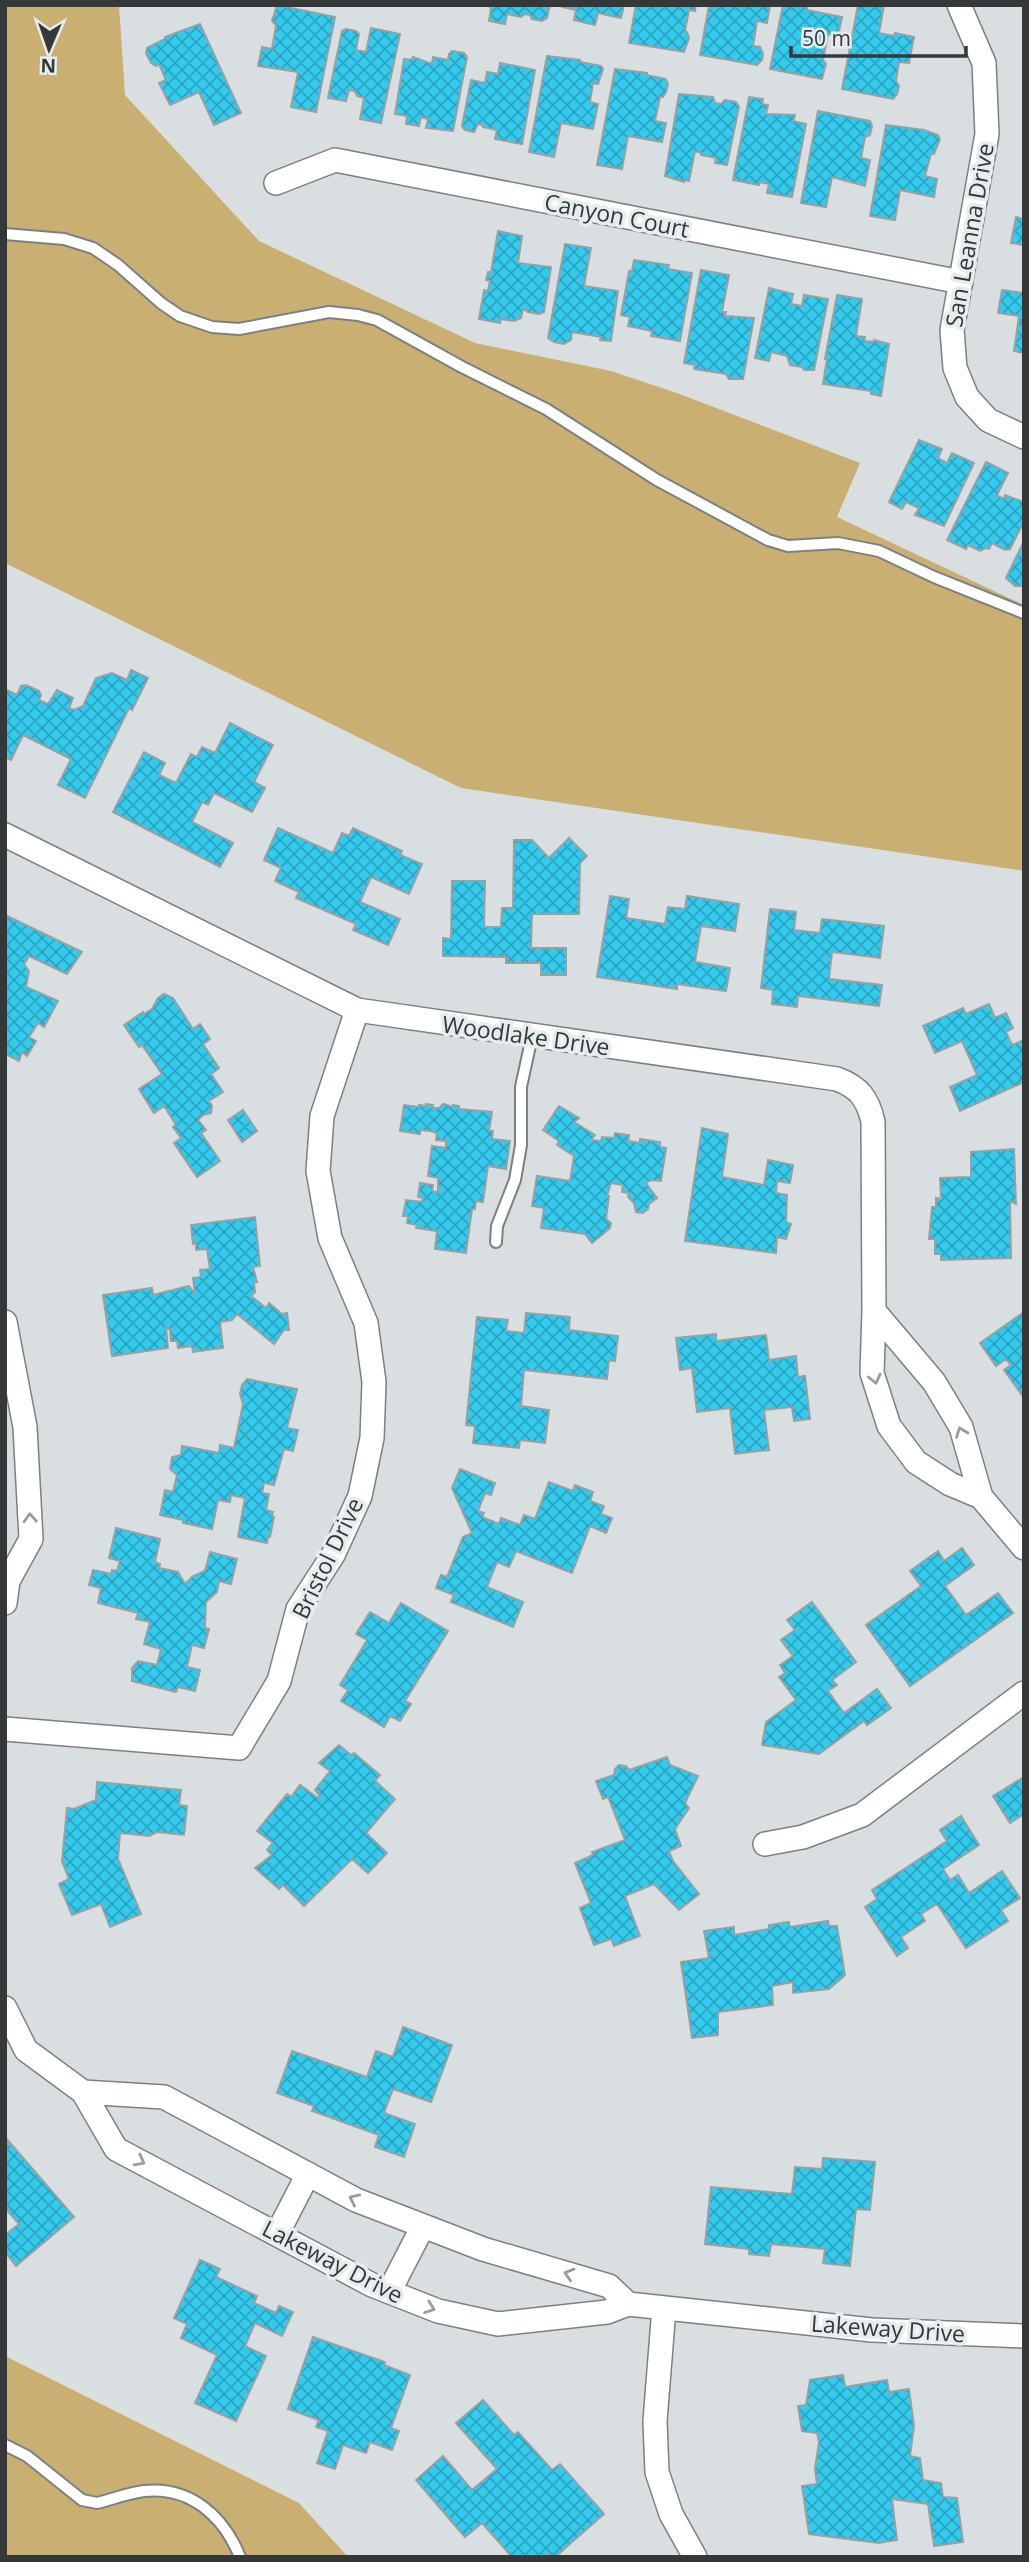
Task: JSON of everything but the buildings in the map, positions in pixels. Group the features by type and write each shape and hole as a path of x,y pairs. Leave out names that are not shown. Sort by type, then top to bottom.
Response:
{"street":[{"name":"San Leanna Drive","path":"958,5 984,63 987,134 952,330 955,368 967,397 988,420 1024,436"},
{"name":"Canyon Court","path":"276,183 335,160 961,282"},
{"name":"Woodlake Drive","path":"5,835 357,1010 837,1079 851,1084 862,1094 870,1107 873,1122 872,1373 890,1426 916,1462 950,1485 981,1497"},
{"name":"Bristol Drive","path":"5,1729 239,1748 279,1681 298,1609 333,1555 359,1496 372,1438 374,1382 366,1323 330,1238 318,1171 322,1116 357,1010"},
{"name":"Woodlake Drive","path":"874,1311 934,1382 961,1427 981,1497 1024,1548"},
{"path":"5,1322 24,1427 31,1539 6,1586"},
{"path":"765,1844 803,1837 862,1815 1024,1693"},
{"name":"Lakeway Drive","path":"5,2008 26,2050 83,2092 116,2149 389,2292 438,2311 498,2324 607,2312 628,2304 872,2330 1024,2336"},
{"path":"83,2092 164,2097 356,2200 483,2249 609,2286 628,2304"},
{"path":"277,2234 308,2174"},
{"path":"389,2292 423,2226"},
{"path":"664,2308 655,2421 657,2472 671,2514 695,2557"}],"lane":[{"path":"5,234 64,239 93,248 118,265 160,303 192,321 212,327 239,330 329,313 348,313 377,320 546,409 657,480 768,540 788,546 838,543 879,551 934,577 1024,613"},
{"path":"496,1242 497,1226 516,1180 521,1145 521,1087 532,1036"},
{"path":"5,2445 27,2456 82,2500 97,2503 144,2491 157,2491 197,2502 216,2516 225,2527 240,2557"}],"shaded area":[{"path":"5,5 119,5 125,95 259,241 475,343 611,371 677,393 860,463 837,517 1024,605 1024,871 461,788 5,563"},
{"path":"5,2356 299,2503 348,2557 5,2557"}]}
